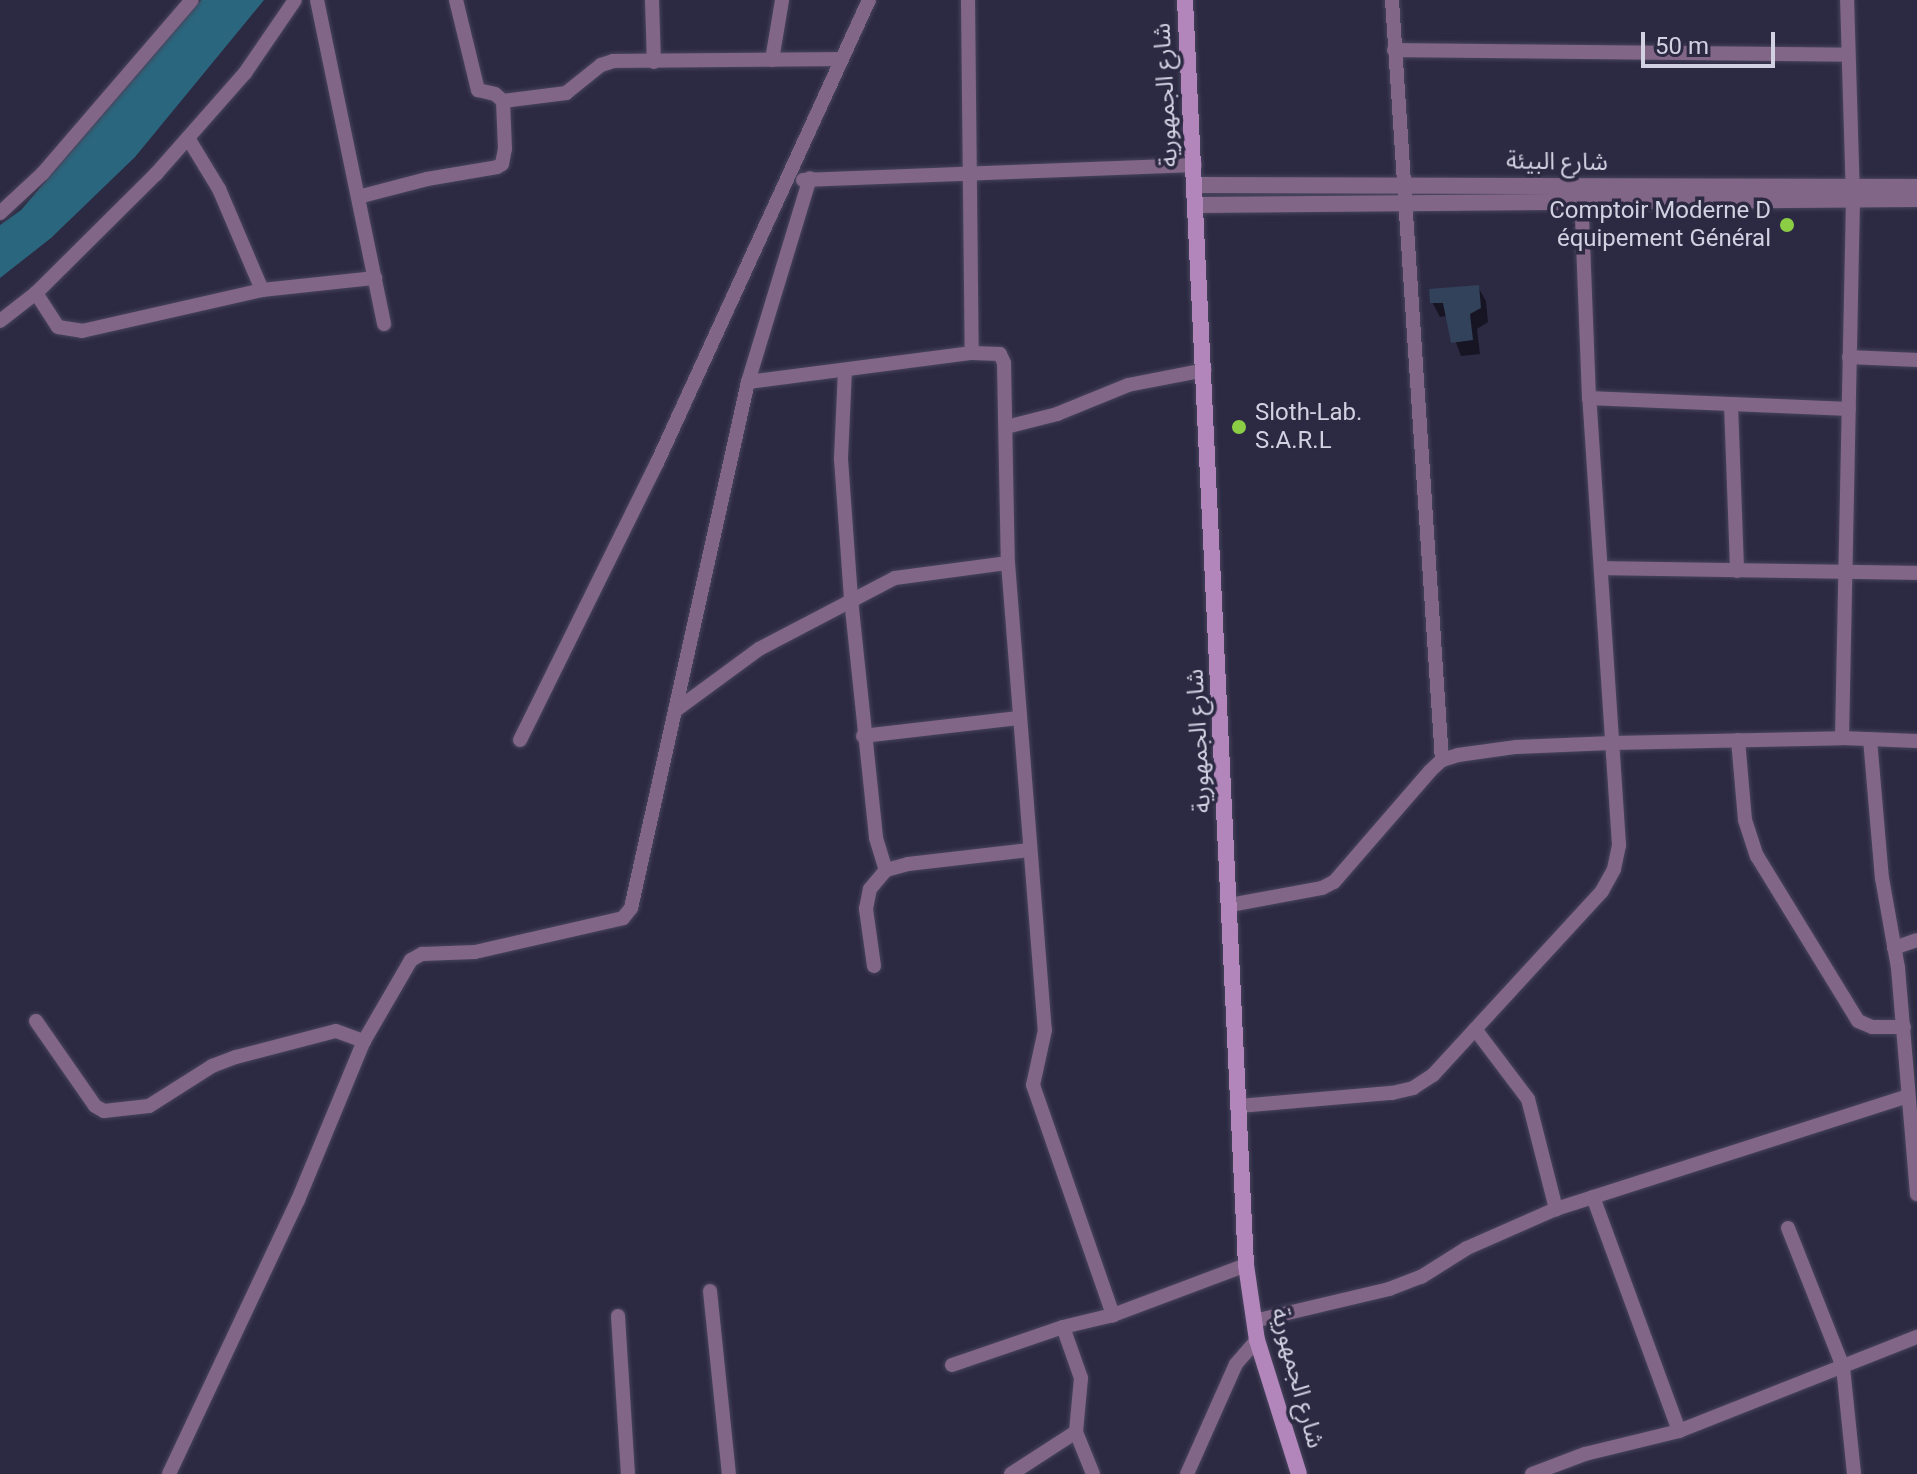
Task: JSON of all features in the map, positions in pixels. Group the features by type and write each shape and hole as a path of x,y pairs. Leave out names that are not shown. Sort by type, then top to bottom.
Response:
{"main road":[{"name":"شارع الجمهورية","path":"1185,0 1246,1265 1257,1340 1299,1474"}],"street":[{"path":"0,213 43,173 192,0"},
{"path":"0,321 36,293 111,220 188,138 245,73 295,0"},
{"path":"317,0 384,324"},
{"path":"456,0 478,90 503,101 566,93 607,62 842,59"},
{"path":"652,0 654,62"},
{"path":"772,60 782,0"},
{"path":"520,740 657,463 869,0"},
{"path":"968,0 972,353"},
{"path":"1392,0 1442,760"},
{"path":"1842,738 1852,193 1847,0"},
{"path":"1394,50 1848,55"},
{"path":"358,197 502,164 503,101"},
{"path":"188,138 219,189 262,290"},
{"path":"785,184 810,178 1195,165"},
{"path":"169,1474 298,1200 364,1041 415,957 475,952 627,915 676,710 748,382 810,178"},
{"name":"شارع البيئة","path":"1196,185 1402,183 1581,195"},
{"name":"شارع البيئة","path":"1197,205 1581,195 1852,193 1917,187"},
{"name":"شارع البيئة","path":"1852,193 1917,199"},
{"path":"1239,1106 1392,1093 1413,1088 1433,1075 1602,891 1614,869 1619,845 1589,398 1581,195"},
{"path":"36,293 58,327 82,331 262,290 375,278"},
{"path":"748,382 972,353 1000,354 1004,363 1008,563 1045,1030 1033,1085 1113,1315"},
{"path":"1849,357 1917,360"},
{"path":"845,370 841,459 851,599 876,838 886,870"},
{"path":"1006,427 1057,414 1128,385 1205,370"},
{"path":"1589,398 1849,409"},
{"path":"1731,404 1737,571"},
{"path":"676,710 759,649 895,578 1008,563"},
{"path":"1601,568 1917,573"},
{"path":"863,736 1018,718"},
{"path":"1230,905 1322,888 1334,882 1442,760 1516,747 1612,743 1842,738 1917,741"},
{"path":"1870,739 1879,854 1912,1067 1907,1096 1917,1194"},
{"path":"1738,740 1745,820 1757,856 1858,1021 1872,1027 1904,1027"},
{"path":"874,966 866,909 870,889 886,870 922,862 1029,850"},
{"path":"1894,948 1917,940"},
{"path":"36,1021 95,1106 104,1111 149,1106 212,1066 236,1057 336,1031 364,1041"},
{"path":"1475,1029 1528,1099 1556,1209"},
{"path":"1254,1321 1322,1306 1421,1277 1467,1248 1556,1209 1907,1096"},
{"path":"1593,1197 1679,1431"},
{"path":"1788,1228 1843,1367 1854,1474"},
{"path":"952,1365 1063,1327 1113,1315 1246,1265"},
{"path":"710,1291 729,1474"},
{"path":"618,1316 628,1474"},
{"path":"1063,1327 1081,1378 1076,1432 1093,1474"},
{"path":"1532,1474 1585,1454 1679,1431 1917,1337"},
{"path":"1187,1474 1236,1364 1257,1340"},
{"path":"1011,1474 1076,1432"}],"water":[{"path":"201,0 264,0 135,157 51,238 0,278 0,225 21,210"}],"building":[{"path":"1479,285 1481,308 1470,314 1473,340 1451,343 1443,303 1430,303 1429,289"}],"place":[{"name":"Comptoir Moderne D équipement Général","path":"1787,225"},
{"name":"Sloth-Lab. S.A.R.L","path":"1239,427"}]}
